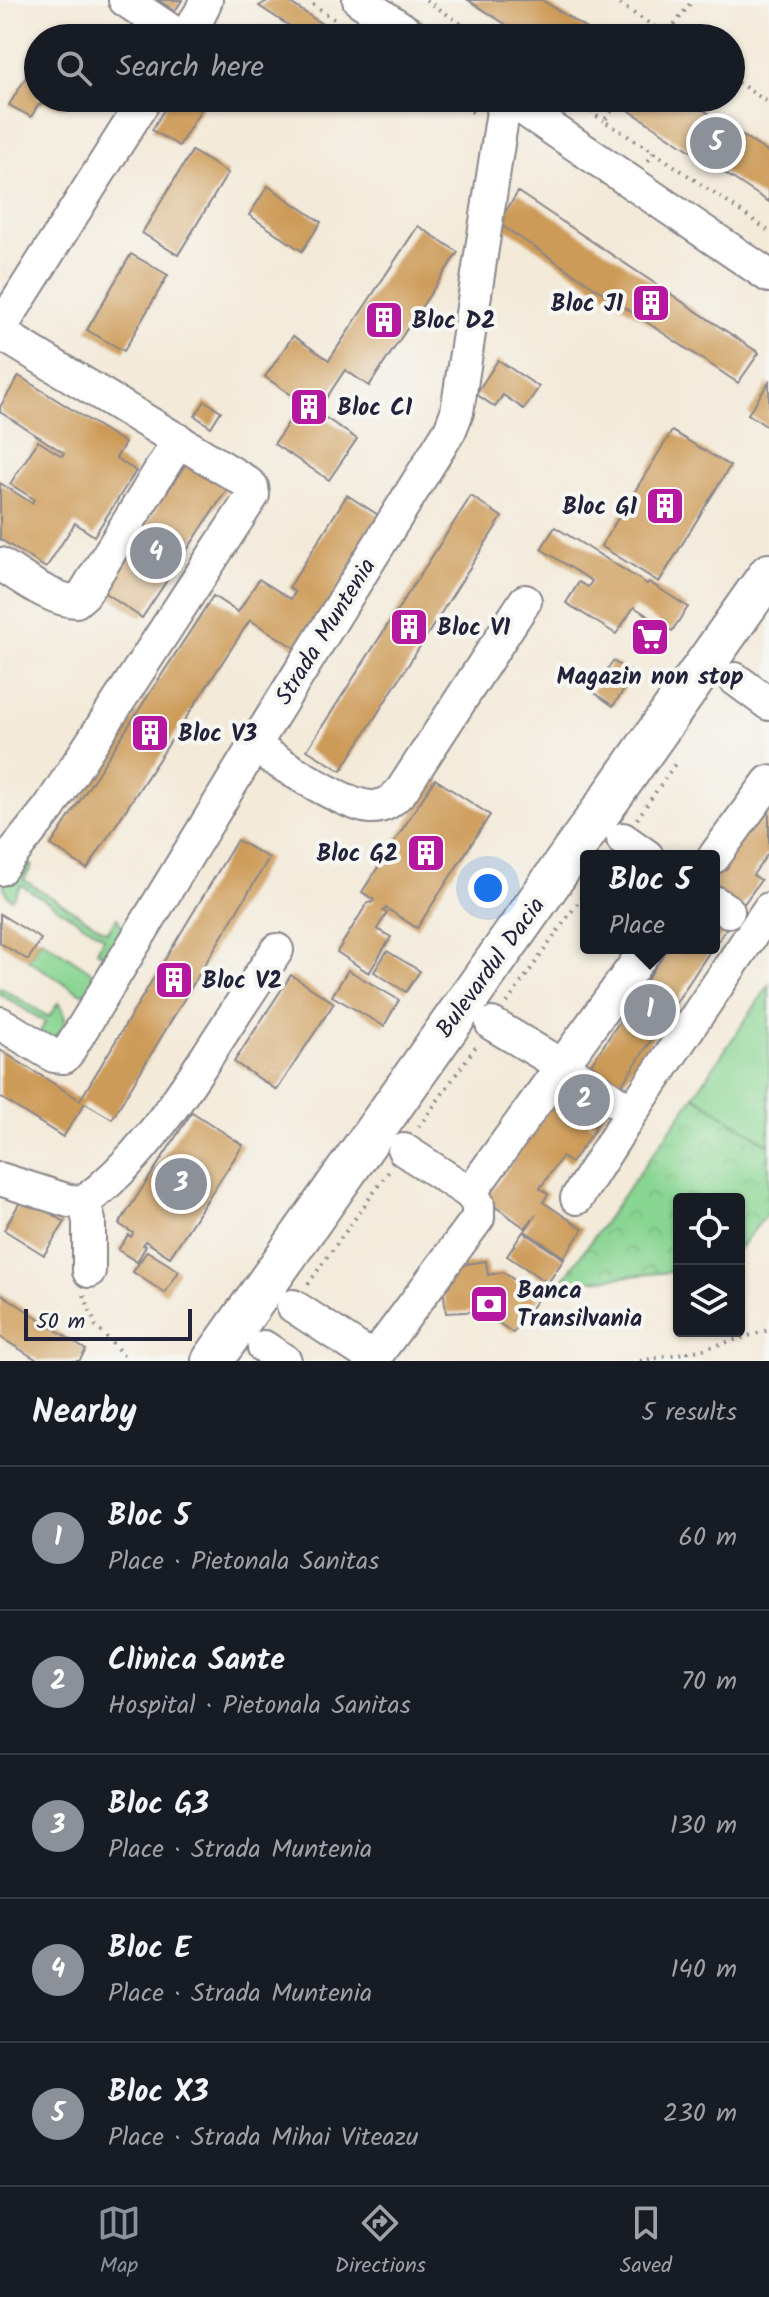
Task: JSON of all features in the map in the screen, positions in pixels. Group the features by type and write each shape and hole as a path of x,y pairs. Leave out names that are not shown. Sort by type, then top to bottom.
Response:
{"main road":[{"name":"Bulevardul Dacia","path":"212,1361 769,574"}],"street":[{"path":"125,0 193,22 230,0"},
{"path":"359,0 395,24"},
{"path":"0,869 49,808 253,495 252,487 245,481 0,331 137,112"},
{"name":"Strada Muntenia","path":"0,1023 54,1056 64,1057 454,421 504,112"},
{"path":"527,112 769,276"},
{"path":"0,564 53,595 76,601 84,594 179,440"},
{"path":"254,746 355,804 372,807 386,804 402,790 525,601"},
{"path":"735,679 769,704"},
{"path":"719,850 769,782"},
{"path":"577,1198 769,909"},
{"path":"0,1179 69,1201 84,1202 103,1188 126,1166 183,1093 277,950"},
{"path":"470,1193 643,954"},
{"path":"492,1024 617,1102"},
{"path":"293,1306 373,1360 478,1218 478,1204 470,1193 404,1150"},
{"path":"84,1202 89,1221 89,1271"}],"path":[{"path":"306,0 341,24"},
{"path":"426,0 461,24"},
{"path":"613,0 649,24"},
{"path":"677,24 691,0"},
{"path":"745,87 769,103"},
{"path":"591,112 769,231"},
{"path":"604,121 611,112"},
{"path":"633,182 654,152"},
{"path":"89,1271 83,1292 96,1326 129,1361"},
{"path":"640,1361 700,1350 769,1330"},
{"path":"688,1352 689,1361"}],"green space":[{"path":"22,864 32,866 24,880 107,932 117,918 125,936 110,954 97,951 104,937 21,885 12,899 9,897 4,879"},
{"path":"41,939 93,973 95,983 86,993 80,993 28,960"},
{"path":"769,985 769,1145 694,1096"},
{"path":"0,987 49,1017 58,1003 65,1018 61,1031 52,1039 38,1036 45,1022 0,994"},
{"path":"694,1096 769,1145 769,1211 745,1241 745,1193 673,1193 673,1272 561,1283"}],"building":[{"path":"158,0 182,0 175,11"},
{"path":"269,0 286,0 322,24 287,24 259,6"},
{"path":"468,0 542,0 579,24 505,24"},
{"path":"24,81 24,112 34,112 31,117 9,105"},
{"path":"163,112 199,112 179,146 152,130"},
{"path":"632,112 706,112 769,153 769,202"},
{"path":"192,151 228,173 178,255 142,233"},
{"path":"268,186 321,222 302,251 249,215"},
{"name":"Bloc J1","path":"518,192 759,353 738,383 498,223"},
{"path":"418,226 458,252 369,386 345,370 317,412 357,439 329,480 274,444 302,402 265,377 293,336 329,360"},
{"path":"131,254 168,275 124,351 87,330"},
{"path":"498,360 539,387 524,409 503,395 495,407 476,394"},
{"path":"19,376 125,443 116,458 136,471 94,536 75,523 46,568 0,539 0,483 32,503 34,499 10,484 38,441 62,456 64,453 0,412"},
{"path":"769,382 769,428 748,414"},
{"path":"205,401 221,411 211,427 195,416"},
{"name":"Bloc G1","path":"672,431 730,466 659,582 601,546"},
{"path":"189,459 230,485 142,618 102,591"},
{"name":"Bloc V3","path":"347,495 383,518 300,651 250,620 87,869 51,845 213,596 238,612 259,579 291,599 295,592 289,588"},
{"name":"Bloc V1","path":"471,496 502,517 341,771 307,750"},
{"path":"555,527 688,607 672,631 634,607 616,634 566,603 579,582 588,587 592,581 541,549"},
{"path":"613,661 634,675 613,706 592,691"},
{"name":"Bloc G2","path":"435,779 490,815 417,928 386,908 383,911 387,913 377,929 391,937 369,973 337,952 368,902 374,900 362,892"},
{"path":"769,789 769,852 753,875 761,880 738,912 720,900 720,859"},
{"name":"Bloc V2","path":"237,840 269,858 112,1119 85,1103 63,1137 0,1097 0,1050 80,1100"},
{"path":"0,914 41,939 28,960 0,943"},
{"path":"720,916 730,923 720,938"},
{"path":"387,951 420,971 406,992 374,972"},
{"path":"664,954 708,954 615,1095 584,1075"},
{"path":"348,970 399,1000 384,1026 332,996"},
{"path":"291,975 334,1003 277,1090 234,1062"},
{"path":"571,1075 613,1103 596,1126 556,1098"},
{"path":"555,1100 596,1128 571,1163 562,1157 540,1188 548,1194 543,1202 583,1229 564,1257 525,1231 536,1214 525,1228 486,1200"},
{"path":"192,1112 243,1145 170,1257 145,1241 143,1245 146,1246 137,1262 118,1250 128,1235 131,1237 133,1233 119,1224"},
{"path":"23,1197 65,1222 44,1255 4,1230"},
{"path":"523,1232 564,1259 548,1283 507,1256"},
{"path":"147,1251 179,1271 165,1293 133,1272"},
{"name":"Banca Transilvania","path":"486,1261 488,1275 503,1272 539,1297 529,1311 532,1319 522,1321 513,1333 482,1311 446,1313 441,1268"},
{"path":"0,1293 86,1350 79,1361 39,1361 0,1337"}],"place":[{"name":"Bloc X3","path":"716,143"},
{"name":"Bloc J1","path":"651,303"},
{"name":"Bloc D2","path":"384,320"},
{"name":"Bloc C1","path":"309,407"},
{"name":"Bloc G1","path":"665,506"},
{"name":"Bloc E","path":"156,553"},
{"name":"Bloc V1","path":"409,627"},
{"name":"Magazin non stop","path":"650,637"},
{"name":"Bloc V3","path":"150,733"},
{"name":"Bloc G2","path":"426,853"},
{"name":"Bloc V2","path":"174,980"},
{"name":"Bloc 5","path":"650,1010"},
{"name":"Clinica Sante","path":"584,1100"},
{"name":"Bloc G3","path":"181,1184"},
{"name":"Banca Transilvania","path":"489,1304"}]}
